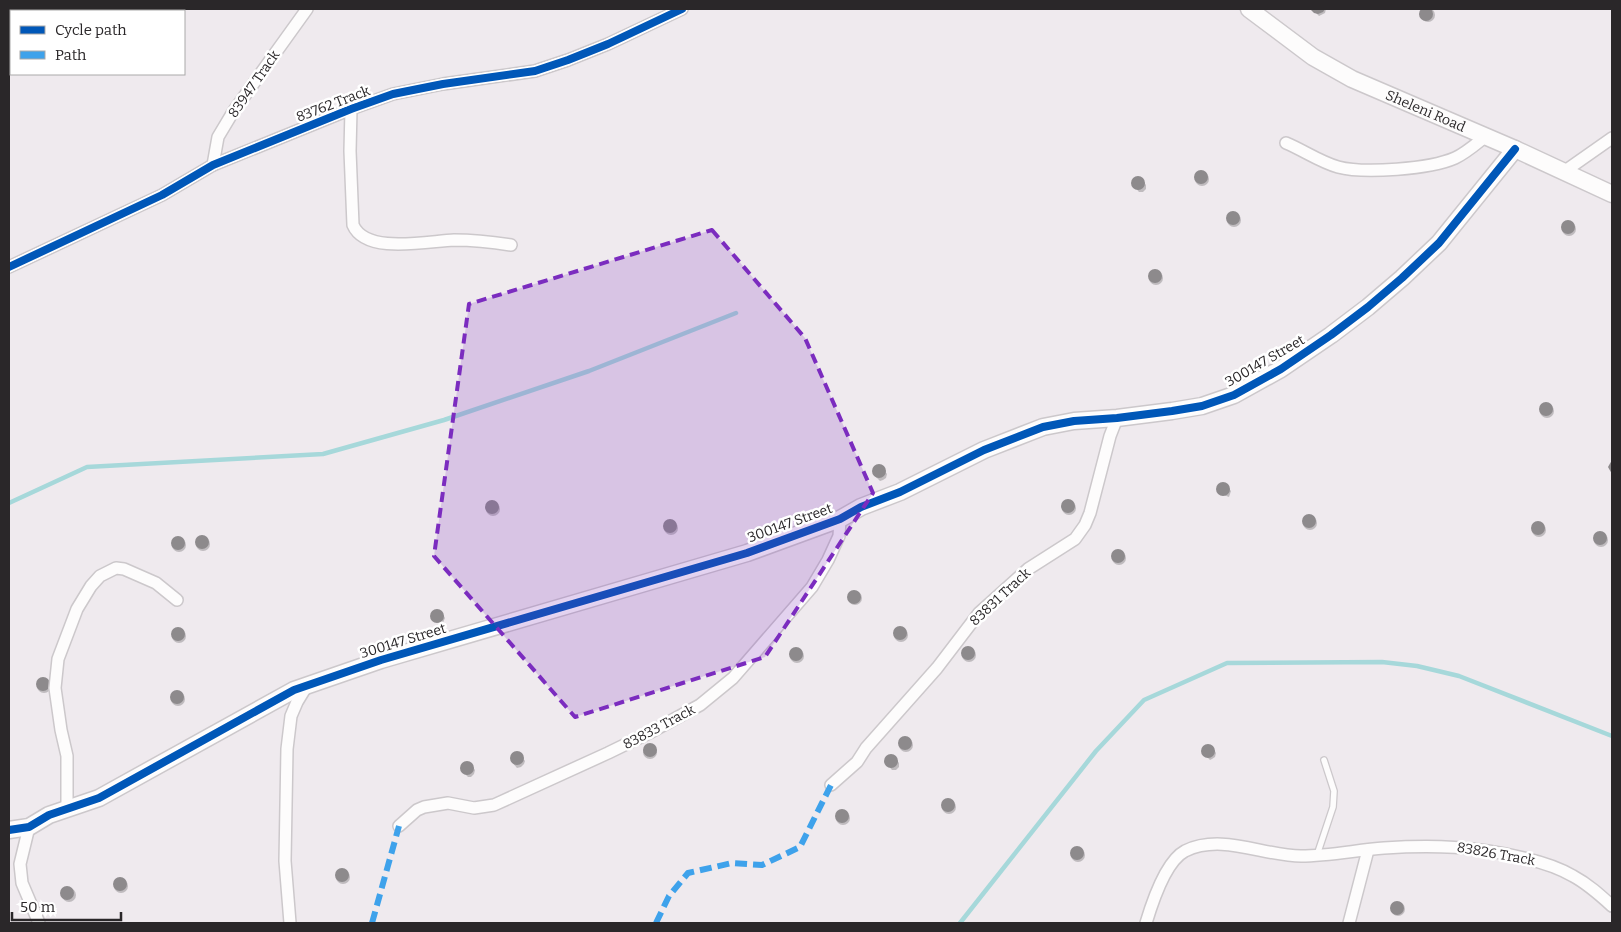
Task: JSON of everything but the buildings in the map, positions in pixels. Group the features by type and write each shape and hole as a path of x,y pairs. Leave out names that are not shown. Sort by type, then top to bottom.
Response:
{"street":[{"name":"83947 Track","path":"213,165 218,137 233,112 307,9"},
{"name":"83762 Track","path":"9,267 162,195 213,165 351,109 393,94 443,84 535,71 608,44 682,9"},
{"name":"Sheleni Road","path":"1249,9 1313,57 1352,79 1515,148 1612,194"},
{"path":"351,109 350,151 353,225 356,231 367,239 379,242 408,244 453,240 483,241 511,245"},
{"path":"1286,143 1327,163 1340,167 1379,170 1431,165 1447,161 1458,157 1486,136"},
{"path":"1565,171 1612,138"},
{"name":"300147 Street","path":"9,830 29,827 49,815 99,798 308,684 381,660 747,553 840,519 861,507 900,492 984,450 1044,427 1074,421 1117,418 1202,406 1234,395 1281,369 1322,341 1402,278 1439,243 1515,148"},
{"name":"83831 Track","path":"831,785 857,762 866,748 937,668 979,613 1028,569 1075,539 1085,525 1090,513 1110,436 1117,418"},
{"name":"83833 Track","path":"399,826 417,810 424,807 448,804 474,808 494,805 608,754 700,705 733,678 812,587 840,536 840,519"},
{"path":"67,810 67,756 61,730 56,688 58,659 77,609 91,586 100,576 116,568 124,569 156,583 177,600"},
{"path":"290,923 285,861 287,749 292,716 297,702 308,684"},
{"path":"29,827 20,864 22,883 39,923"},
{"name":"83826 Track","path":"1146,923 1160,887 1172,864 1183,853 1205,844 1219,844 1300,856 1368,850 1454,846 1476,848 1542,862 1572,875 1612,906"},
{"path":"1349,923 1368,850"}],"lane":[{"path":"1317,855 1333,807 1334,791 1324,760"}],"highlighted area":[{"path":"712,230 805,338 873,493 765,657 575,717 434,556 469,304"}],"waterway":[{"path":"9,503 87,467 323,454 444,420 589,371 736,313"},
{"path":"960,923 1096,751 1144,700 1227,663 1382,662 1417,666 1459,676 1612,736"}],"marked path":[{"path":"656,923 669,896 688,873 732,863 762,865 800,847 831,785"},
{"path":"372,923 399,826"}],"cycle path":[{"path":"9,267 162,195 213,165 351,109 393,94 443,84 535,71 608,44 682,9"},
{"path":"9,830 29,827 49,815 99,798 294,690 381,660 747,553 840,519 861,507 900,492 984,450 1043,427 1074,421 1117,418 1202,406 1234,395 1281,369 1331,335 1402,278 1439,243 1515,149"}]}
